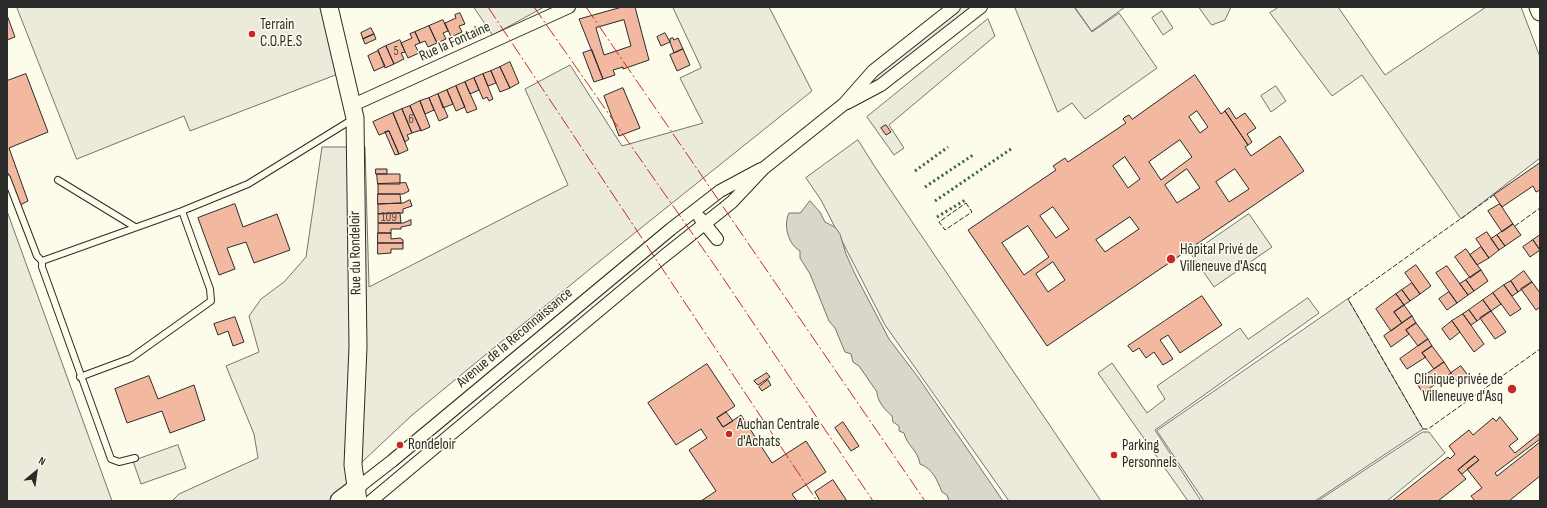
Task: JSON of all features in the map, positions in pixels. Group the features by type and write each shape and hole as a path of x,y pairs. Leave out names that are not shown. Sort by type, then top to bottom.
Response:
{"main road":[{"path":"340,501 357,495"}],"street":[{"name":"Rue du Rondeloir","path":"329,7 354,112 358,347 353,465 357,495"},
{"name":"Rue la Fontaine","path":"354,112 569,7"},
{"name":"Avenue de la Reconnaissance","path":"371,501 742,194 764,168 844,104 873,71 954,7"},
{"name":"Avenue de la Reconnaissance","path":"844,104 881,86 981,7"},
{"path":"1538,7 1540,12"},
{"name":"Avenue de la Reconnaissance","path":"357,495 392,461 694,211 731,184 764,168"},
{"path":"694,211 717,239"}],"lane":[{"path":"42,261 182,211 248,184 354,112"},
{"path":"7,178 37,256 42,261 42,267 80,377 111,459 119,462 135,458"},
{"path":"58,180 135,227"},
{"path":"80,377 131,358 211,301 210,289 182,211"}],"shaded area":[{"path":"17,7 334,7 351,69 190,131 184,116 77,159"},
{"path":"474,7 544,7 493,35"},
{"path":"673,7 769,7 812,91 601,260 411,416 346,477 350,501 172,501 179,494 258,458 254,434 226,366 259,352 249,316 261,299 284,282 306,257 322,147 365,147 369,287 568,185 525,89 570,65 622,146 703,123 680,78 701,68"},
{"path":"959,7 974,7 885,78 868,87 865,85"},
{"path":"1015,7 1074,7 1092,32 1119,13 1157,68 1085,119 1072,103 1058,112"},
{"path":"1075,7 1125,7 1092,31"},
{"path":"1199,7 1231,7 1225,20 1212,25"},
{"path":"1279,7 1338,7 1385,75 1486,7 1521,7 1540,57 1540,158 1461,219 1362,75 1332,96 1270,13"},
{"path":"1162,11 1173,28 1163,35 1152,18"},
{"path":"988,19 995,36 889,125 904,148 894,155 867,117"},
{"path":"1276,86 1286,101 1271,112 1261,96"},
{"path":"858,140 1101,501 1009,501 885,325 821,200 806,178"},
{"path":"810,201 820,212 825,222 835,227 840,234 846,254 855,274 889,339 918,377 1003,501 949,501 947,495 942,492 931,472 920,464 917,455 907,441 904,433 899,431 899,426 893,422 892,416 878,399 877,392 859,366 853,362 851,354 845,352 835,328 829,321 810,274 800,258 800,251 792,244 788,234 786,223 789,213 800,213"},
{"path":"7,211 112,501 7,501"},
{"path":"1249,214 1272,247 1214,287 1191,254"},
{"path":"1308,298 1319,313 1155,430 1201,501 1188,501 1098,373 1112,363 1147,413 1165,399 1157,386 1240,328 1248,339"},
{"path":"1348,299 1423,429 1315,501 1204,501 1157,431"},
{"path":"1423,432 1429,432 1445,453 1387,501 1318,501"},
{"path":"178,445 186,468 141,484 133,461"}],"building":[{"path":"622,7 635,7 649,60 623,69 623,67 613,70 615,75 603,79 579,19","holes":["624,20 631,46 604,55 596,28"]},
{"path":"460,13 465,24 459,26 462,32 451,37 445,23 456,18 455,15"},
{"path":"7,15 15,37 7,40"},
{"path":"443,20 448,31 443,33 446,39 437,43 429,26"},
{"path":"429,26 437,43 428,47 425,41 420,43 415,32"},
{"path":"371,28 374,34 363,39 361,33"},
{"path":"415,32 420,43 415,45 419,53 408,58 401,43 412,38 410,34"},
{"path":"665,33 670,42 661,46 657,37"},
{"path":"374,34 376,39 365,44 363,39"},
{"path":"673,38 674,40 678,38 683,49 674,53 670,42 670,39"},
{"path":"400,40 405,52 401,53 404,59 394,64 386,46"},
{"path":"386,46 394,64 385,68 378,50"},
{"path":"683,49 690,65 677,71 670,55"},
{"path":"592,50 603,79 594,82 583,53"},
{"path":"378,51 385,66 374,71 368,56"},
{"path":"510,62 519,83 510,88 500,67"},
{"path":"500,67 510,88 500,92 491,71"},
{"path":"491,71 496,83 488,86 483,74"},
{"path":"26,74 48,132 9,148 28,201 20,205 7,171 7,81"},
{"path":"483,74 493,99 489,101 487,97 483,99 474,78"},
{"path":"1195,75 1221,114 1225,111 1248,145 1245,147 1251,156 1280,136 1304,171 1047,346 968,230 1056,170 1053,166 1065,158 1068,162 1126,123 1123,119 1125,117 1129,115 1132,119","holes":["1197,111 1208,127 1200,133 1189,117","1180,140 1192,157 1161,180 1149,162","1125,157 1140,179 1128,188 1113,166","1187,169 1200,188 1177,203 1165,185","1235,169 1249,189 1229,202 1216,182","1053,207 1069,229 1056,238 1040,216","1130,217 1139,229 1105,252 1096,240","1028,226 1049,257 1024,275 1002,243","1053,262 1065,280 1048,292 1036,274"]},
{"path":"474,78 479,90 470,94 465,82"},
{"path":"465,82 477,109 467,113 456,86"},
{"path":"456,86 465,107 456,111 447,90"},
{"path":"623,88 640,128 619,136 604,96"},
{"path":"447,90 453,104 443,108 438,94"},
{"path":"438,94 448,117 439,121 429,98"},
{"path":"429,98 434,110 425,114 420,101"},
{"path":"420,101 430,127 421,131 410,106"},
{"path":"410,106 421,130 412,133 402,109"},
{"path":"1229,108 1236,119 1245,113 1256,128 1247,134 1252,142 1248,145 1225,111"},
{"path":"402,109 412,133 407,135 409,139 405,142 393,113"},
{"path":"393,113 408,150 399,154 389,131 379,135 373,122"},
{"path":"886,125 891,132 886,135 881,128"},
{"path":"389,131 399,154 395,155 385,132"},
{"path":"1540,163 1540,190 1536,192 1533,186 1502,207 1494,195"},
{"path":"376,169 387,169 387,174 376,174"},
{"path":"377,174 400,174 400,184 378,184"},
{"path":"406,183 409,191 403,194 378,194 378,184"},
{"path":"378,194 400,194 401,203 378,204"},
{"path":"410,200 412,206 403,209 403,213 378,214 378,204 403,203"},
{"path":"235,204 243,227 277,214 290,250 254,263 246,242 227,248 235,269 219,275 198,218"},
{"path":"1500,204 1513,224 1502,232 1488,211"},
{"path":"400,213 401,223 378,223 378,214"},
{"path":"411,220 411,225 401,227 401,229 391,229 391,233 378,233 378,223 403,223"},
{"path":"1513,224 1521,235 1505,246 1497,235"},
{"path":"1487,232 1499,250 1489,258 1476,239"},
{"path":"378,233 391,233 391,239 400,238 403,240 403,243 378,243"},
{"path":"1497,235 1505,246 1499,250 1491,239"},
{"path":"1540,235 1540,250 1533,240"},
{"path":"1533,240 1540,250 1530,257 1523,247"},
{"path":"378,243 403,243 403,249 391,249 391,253 378,254"},
{"path":"1481,247 1489,258 1477,265 1470,255"},
{"path":"1466,249 1481,270 1470,278 1455,257"},
{"path":"1416,265 1431,286 1420,294 1405,273"},
{"path":"1447,266 1468,295 1457,303 1436,273"},
{"path":"1481,270 1488,281 1474,291 1466,280"},
{"path":"1524,271 1532,282 1518,292 1511,281"},
{"path":"1466,280 1474,291 1468,295 1460,284"},
{"path":"1511,281 1518,292 1512,296 1504,285"},
{"path":"1532,282 1540,293 1540,307 1536,310 1521,289"},
{"path":"1412,283 1420,294 1410,301 1402,290"},
{"path":"1504,285 1521,309 1510,316 1493,293"},
{"path":"1402,290 1410,301 1404,305 1396,294"},
{"path":"1449,292 1457,303 1447,310 1439,299"},
{"path":"1493,293 1501,304 1491,311 1483,300"},
{"path":"1396,294 1404,305 1394,312 1402,323 1391,331 1376,309"},
{"path":"1202,296 1222,325 1180,353 1168,335 1160,340 1173,359 1163,365 1154,352 1146,358 1139,348 1133,352 1128,346"},
{"path":"1483,300 1491,311 1477,321 1469,310"},
{"path":"1404,305 1412,316 1402,323 1394,312"},
{"path":"1469,310 1477,321 1471,325 1463,314"},
{"path":"1491,311 1506,332 1495,339 1480,318"},
{"path":"1463,314 1484,344 1474,352 1452,321"},
{"path":"1412,316 1416,323 1406,330 1409,334 1391,347 1384,336"},
{"path":"235,317 244,342 233,346 228,331 218,335 214,324"},
{"path":"1452,321 1460,332 1450,340 1442,329"},
{"path":"1416,323 1428,339 1418,346 1406,330"},
{"path":"1428,339 1432,346 1422,353 1426,357 1407,369 1400,359"},
{"path":"1432,346 1444,362 1434,369 1422,353"},
{"path":"1444,362 1451,373 1423,393 1416,382"},
{"name":"Auchan Centrale d'Achats","path":"707,364 735,406 717,418 723,427 741,415 772,463 806,441 826,472 792,494 797,501 701,501 716,491 689,450 707,438 701,429 676,445 648,403"},
{"path":"1461,366 1469,377 1459,384 1451,373"},
{"path":"767,373 770,377 758,385 754,381"},
{"path":"149,376 158,399 194,385 205,420 170,433 162,411 127,423 115,389"},
{"path":"768,380 771,385 762,391 759,387"},
{"path":"726,412 733,421 723,427 717,418"},
{"path":"1500,417 1518,439 1509,446 1515,453 1540,433 1540,439 1495,473 1497,476 1540,442 1540,476 1509,501 1475,501 1471,496 1482,488 1467,469 1479,460 1475,456 1458,470 1466,479 1438,501 1392,501 1448,457 1450,459 1455,454 1449,446 1469,430 1473,435 1493,418 1496,421"},
{"path":"843,422 859,446 851,451 835,428"},
{"path":"1475,456 1479,460 1462,474 1458,470"},
{"path":"833,480 847,501 820,501 815,492"}],"hedge":[{"path":"915,171 948,147"},
{"path":"935,201 1011,149"},
{"path":"925,187 973,155"},
{"path":"937,217 967,199"}],"fence":[{"path":"1494,195 1348,299 1423,429 1428,429 1540,349"},
{"path":"966,203 972,212 945,230 939,222 966,203"},
{"path":"1515,226 1540,208"}],"power":[{"path":"488,7 817,501"},
{"path":"534,7 715,266 873,501"},
{"path":"586,7 925,501"}],"place":[{"name":"Terrain C.O.P.E.S","path":"252,34"},
{"name":"Hôpital Privé de Villeneuve d'Ascq","path":"1171,259"},
{"name":"Clinique privée de Villeneuve d'Asq","path":"1512,389"},
{"name":"Auchan Centrale d'Achats","path":"729,434"},
{"name":"Rondeloir","path":"400,445"},
{"name":"Parking Personnels","path":"1114,455"}]}
